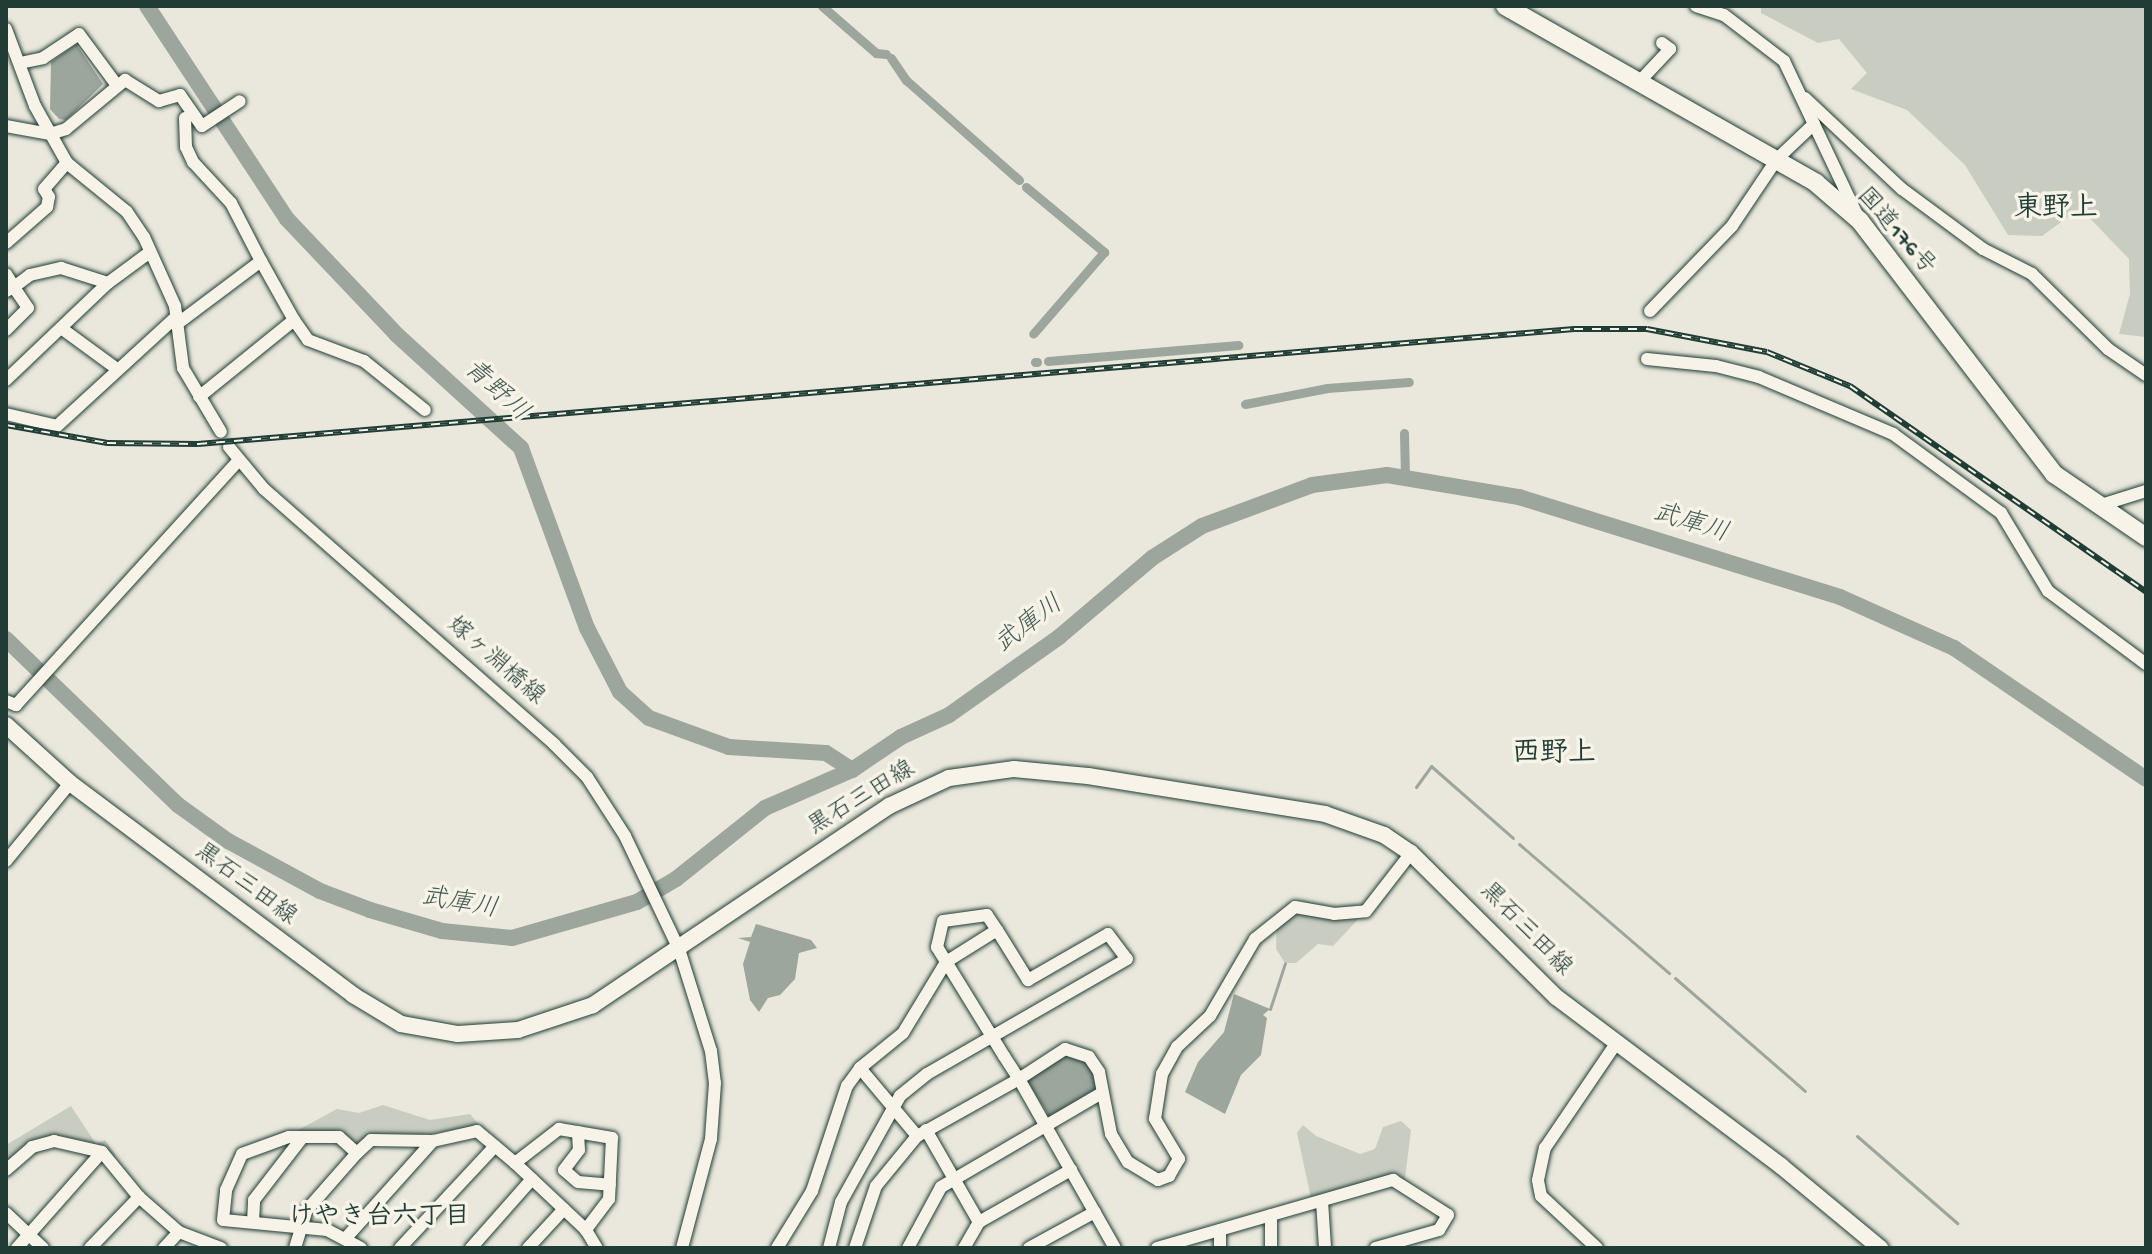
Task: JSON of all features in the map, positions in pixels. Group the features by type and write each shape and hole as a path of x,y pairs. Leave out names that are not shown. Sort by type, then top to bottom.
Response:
{"highway":[{"name":"国道176号","path":"1505,6 1816,183 1860,221 2028,446 2054,474 2146,537"}],"main road":[{"name":"黒石三田線","path":"6,725 70,783 325,975 401,1024 458,1034 545,1024 593,1005 676,943 919,788 991,770 1088,776 1325,814 1384,835 1411,853 1556,997 1615,1045 1781,1166 1880,1248"}],"street":[{"path":"1696,6 1724,15 1763,41 1784,61 1805,98 1860,221"},
{"path":"6,29 50,134 67,163 127,212 150,252 177,320 183,368 221,432"},
{"path":"20,63 43,58 79,34 116,84"},
{"path":"1640,81 1670,49 1662,43"},
{"path":"6,126 50,134 102,103 116,84 125,80 165,102 180,95 202,126 240,101"},
{"path":"1805,98 1902,189 1983,249 2032,274 2108,349 2146,375"},
{"path":"185,118 186,147 193,162 231,203 294,320 308,340 364,361 425,410"},
{"path":"1650,311 1732,226 1777,159 1814,124"},
{"path":"6,243 47,207 49,197 44,189 67,163"},
{"path":"6,380 108,283 150,252"},
{"path":"6,414 57,426 117,369 177,320 261,261"},
{"path":"10,289 50,268 108,283"},
{"path":"6,274 10,289 28,308 6,330"},
{"path":"199,397 294,320"},
{"path":"61,328 117,369"},
{"path":"1647,359 1716,366 1759,377 1893,434 2001,513 2048,591 2146,664"},
{"name":"嫁ヶ淵橋線","path":"229,447 238,461 554,744 587,777 625,836 676,943 711,1051 715,1083 711,1139 682,1248"},
{"path":"11,703 64,654 238,461"},
{"path":"2098,506 2146,491"},
{"path":"6,861 70,783"},
{"path":"855,1248 876,1186 922,1133 1019,1079 1057,1053 1074,1049 1095,1063 1111,1134 1128,1162 1149,1178 1169,1176 1179,1159 1155,1119 1162,1074 1177,1047 1210,1016 1255,939 1295,907 1334,914 1366,911 1411,853"},
{"path":"829,1248 841,1202 892,1107 913,1083 992,1037 1127,959 1108,934 1028,980 987,915 943,921 937,947 992,1037 1019,1079 1115,1248"},
{"path":"777,1248 812,1191 837,1109 860,1068 903,1033 946,962 997,930"},
{"path":"1597,1248 1541,1196 1538,1180 1545,1148 1615,1045"},
{"path":"860,1068 892,1107 922,1133 979,1222"},
{"path":"908,1248 941,1187 1102,1093"},
{"path":"515,1163 559,1129 612,1138 609,1199 586,1230"},
{"path":"295,1248 299,1225 371,1140 433,1141 477,1131 586,1230 597,1248"},
{"path":"578,1132 579,1150 564,1170 578,1182 610,1185"},
{"path":"357,1153 339,1137 289,1137 242,1154 226,1190 223,1220 299,1225 345,1239 361,1248"},
{"path":"253,1222 254,1200 302,1138"},
{"path":"6,1170 32,1147 54,1141 102,1152 139,1197 179,1232 221,1248"},
{"path":"345,1239 433,1141"},
{"path":"400,1248 495,1146"},
{"path":"17,1248 102,1152"},
{"path":"964,1248 979,1222 1071,1170"},
{"path":"471,1248 532,1179"},
{"path":"1157,1248 1393,1180 1448,1215 1439,1230 1376,1248"},
{"path":"90,1248 139,1197"},
{"path":"1322,1201 1325,1248"},
{"path":"528,1248 564,1209"},
{"path":"1029,1248 1095,1212"},
{"path":"6,1213 43,1248"},
{"path":"1271,1215 1271,1248"},
{"path":"1220,1230 1220,1248"},
{"path":"164,1248 179,1232"}],"shaded area":[{"path":"1761,6 2146,6 2146,337 2119,334 2130,294 2129,259 2080,208 2042,236 2008,235 1965,165 1907,110 1851,89 1867,73 1839,39 1818,43 1761,13"},
{"path":"76,44 103,84 66,120 59,119 50,109 51,62"},
{"path":"1295,907 1366,911 1333,946 1318,944 1296,963 1285,963 1276,949 1277,918"},
{"path":"756,924 811,940 817,948 799,953 795,979 780,995 768,998 759,1012 750,1000 743,964 750,942 738,938 751,937"},
{"path":"1234,994 1270,1009 1263,1015 1267,1018 1261,1055 1241,1075 1225,1114 1185,1092 1198,1062 1224,1032"},
{"path":"1063,1053 1085,1058 1095,1071 1098,1090 1051,1119 1026,1079"},
{"path":"383,1105 430,1120 470,1114 480,1126 353,1145 287,1136 337,1109 359,1113"},
{"path":"71,1106 96,1144 105,1140 115,1154 114,1168 102,1152 47,1143 6,1170 6,1145"},
{"path":"1401,1121 1411,1130 1404,1186 1393,1180 1312,1203 1297,1133 1303,1125 1316,1136 1360,1154 1375,1149 1383,1127"}],"waterway":[{"name":"青野川","path":"147,6 287,219 397,335 521,448 587,628 620,692 649,718 729,747 826,753 852,770"},
{"path":"822,6 876,53 886,54"},
{"path":"891,58 906,80 1019,180"},
{"path":"1026,187 1104,252 1033,334"},
{"path":"1048,361 1238,345"},
{"path":"1245,404 1327,388 1409,382"},
{"path":"1404,433 1405,477"},
{"name":"武庫川","path":"6,639 178,805 228,841 320,891 370,910 442,931 512,938 637,902 676,879 765,808 852,770 901,737 949,715 1059,637 1152,558 1202,526 1312,485 1387,475 1519,497 1840,597 1954,648 2146,779"},
{"path":"1416,787 1431,766 1513,838"},
{"path":"1519,844 1669,973"},
{"path":"1270,1009 1285,963"},
{"path":"1675,978 1805,1091"},
{"path":"1857,1136 1957,1223"}],"railway":[{"path":"6,425 107,443 198,444 1574,329 1647,329 1767,352 1850,386 2146,592"}],"district":[{"name":"東野上","path":"2056,210"},
{"name":"西野上","path":"1554,755"},
{"name":"けやき台六丁目","path":"379,1219"}]}
